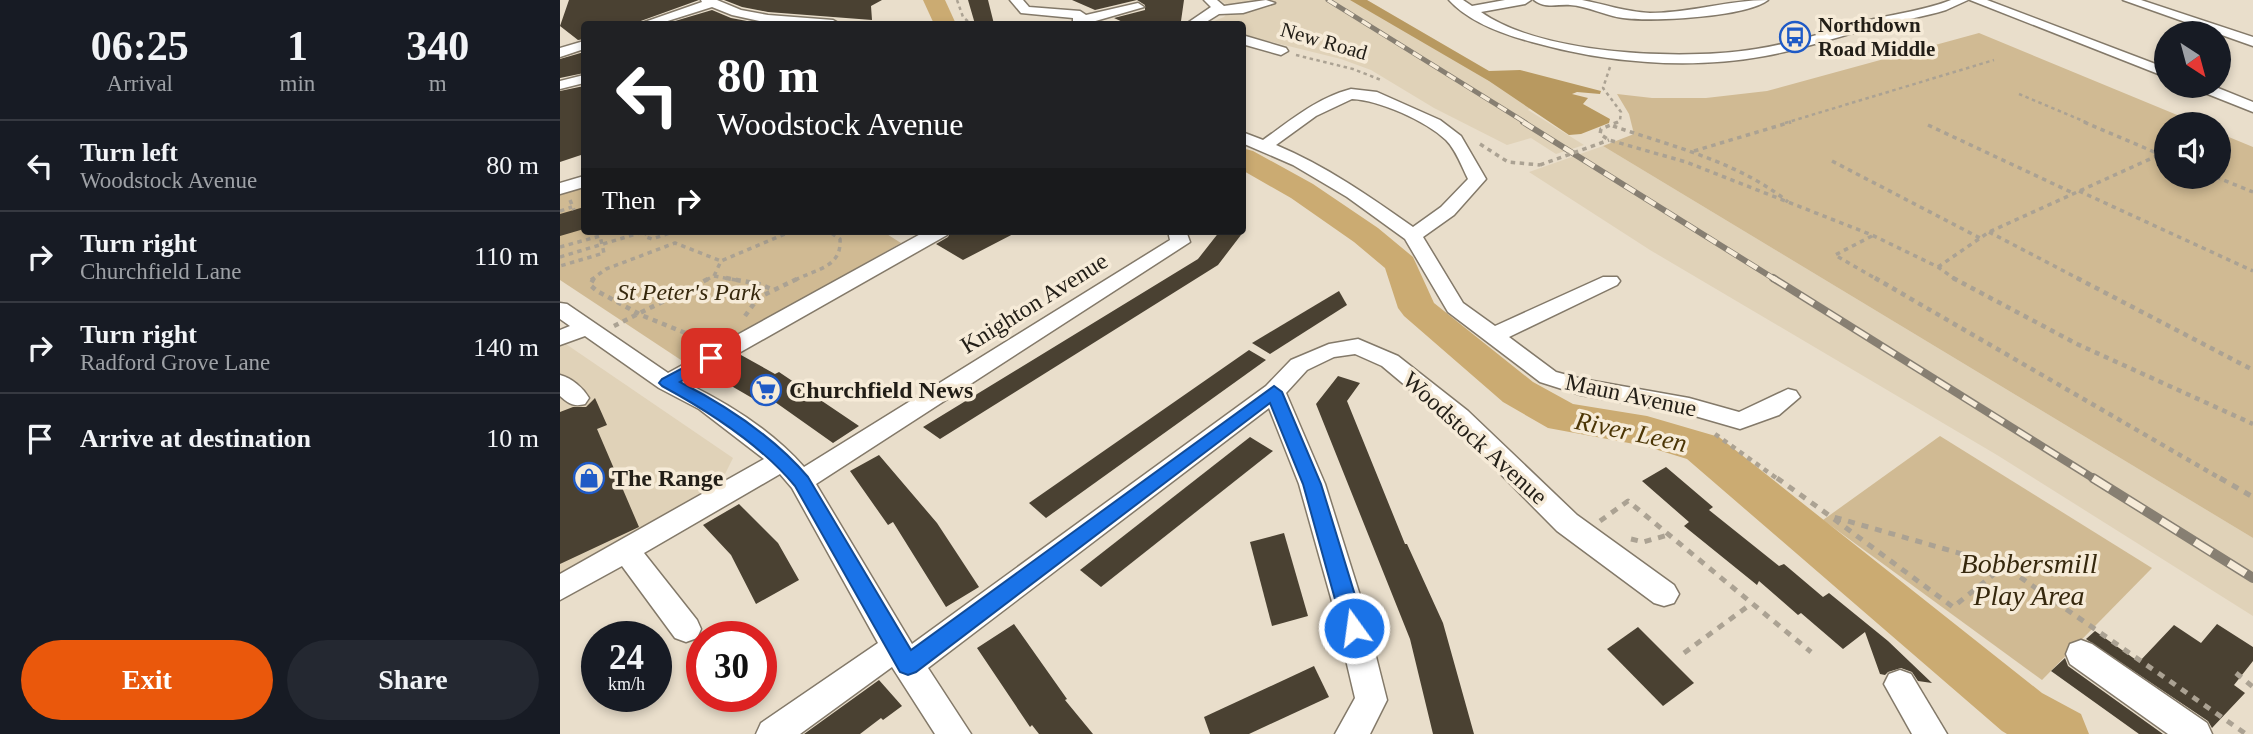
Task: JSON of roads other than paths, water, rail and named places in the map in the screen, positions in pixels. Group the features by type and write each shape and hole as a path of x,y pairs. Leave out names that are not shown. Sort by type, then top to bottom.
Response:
{"street":[{"path":"1016,0 1025,10 1080,15 1079,21"},
{"path":"1455,0 1467,11 1504,29 1537,39 1658,58 1753,54 1962,0"},
{"path":"1467,11 1525,0"},
{"path":"1540,0 1558,3 1576,1 1598,10 1648,18 1703,15 1762,0"},
{"path":"1976,0 2154,68"},
{"path":"2129,0 2253,42"},
{"path":"656,21 714,4 744,3"},
{"path":"1200,21 1213,5 1243,9 1269,3"},
{"path":"714,4 764,18 798,21"},
{"path":"1083,21 1138,7"},
{"path":"754,21 764,18"},
{"name":"New Road","path":"1246,40 1282,51"},
{"path":"560,53 581,46"},
{"path":"560,85 581,80"},
{"path":"1265,146 1310,113 1337,98 1351,94 1378,96 1434,123 1455,139 1477,179 1467,193 1432,225 1412,235"},
{"path":"2230,98 2253,107"},
{"name":"Maun Avenue","path":"1246,139 1310,167 1412,235 1455,307 1548,377 1581,387 1689,406 1740,421 1783,410"},
{"path":"560,189 581,182"},
{"path":"667,383 933,235"},
{"name":"Knighton Avenue","path":"801,481 1180,242 1178,235"},
{"path":"1492,336 1608,287"},
{"path":"560,310 667,383 707,403 783,460 801,481 902,656 954,734"},
{"path":"560,338 586,328"},
{"name":"Woodstock Avenue","path":"773,734 902,656 1274,392 1299,365 1329,351 1358,346 1390,361 1459,417 1567,523 1664,594"},
{"path":"1274,392 1312,484 1348,605 1371,700 1352,734"},
{"path":"560,588 783,460"},
{"path":"625,550 686,629"},
{"path":"2081,654 2195,734"},
{"path":"1900,684 1930,734"}],"waterway":[{"name":"River Leen","path":"934,0 944,21"},
{"name":"River Leen","path":"1246,159 1302,191 1366,235 1401,264 1417,308 1518,392 1563,417 1647,431 1703,448 2022,712 2060,734"}],"railway":[{"path":"1328,0 1526,123"},
{"path":"1523,122 1776,280"},
{"path":"1773,278 2096,480"},
{"path":"2093,478 2253,578"}],"place":[{"name":"Northdown Road Middle","path":"1795,37"},
{"name":"Churchfield News","path":"766,390"},
{"name":"The Range","path":"589,478"}],"park label":[{"name":"St Peter's Park","path":"689,292"},
{"name":"Bobbersmill Play Area","path":"2029,579"}]}
